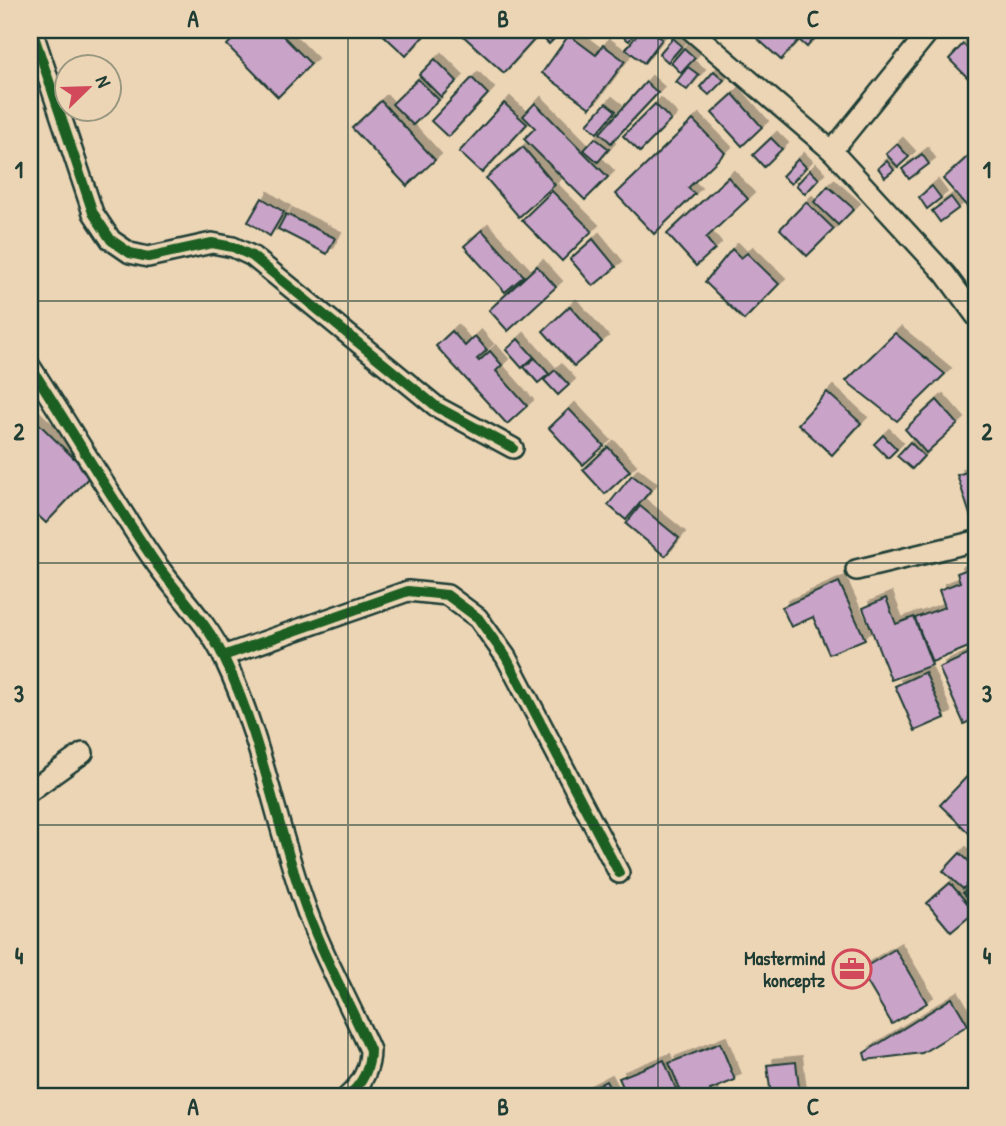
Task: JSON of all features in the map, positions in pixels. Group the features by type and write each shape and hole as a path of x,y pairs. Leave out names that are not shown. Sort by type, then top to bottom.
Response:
{"street":[{"path":"32,30 93,213 111,240 130,253 148,257 212,243 233,247 251,256 437,407 513,448"},
{"path":"691,30 832,151 945,274 976,316"},
{"path":"832,151 930,30"},
{"path":"30,366 141,542 187,600 223,656 241,697 307,912 323,955 370,1050 370,1066 357,1089 348,1096"},
{"path":"856,570 976,541"},
{"path":"223,656 408,591 447,595 478,618 506,657 619,873"},
{"path":"30,791 83,753"}],"building":[{"path":"242,30 277,30 311,64 278,97 227,45"},
{"path":"378,30 429,30 406,56"},
{"path":"522,30 534,40 504,73 459,32"},
{"path":"535,30 563,30 549,44"},
{"path":"615,30 637,30 629,41"},
{"path":"641,30 651,30 662,39 644,63 626,49"},
{"path":"748,30 822,30 807,47 799,40 781,60"},
{"path":"569,35 596,55 603,45 625,61 590,108 542,73"},
{"path":"673,38 682,46 668,62 659,54"},
{"path":"963,44 976,57 976,86 949,59"},
{"path":"684,48 695,58 681,73 671,63"},
{"path":"435,59 457,81 441,97 419,75"},
{"path":"688,67 699,75 687,90 676,82"},
{"path":"714,71 724,80 709,95 700,87"},
{"path":"472,78 488,94 448,137 431,121"},
{"path":"418,79 439,100 413,125 392,104"},
{"path":"646,82 658,93 611,143 600,133"},
{"path":"733,94 762,127 742,146 712,113"},
{"path":"381,101 435,160 407,186 352,128"},
{"path":"504,103 527,124 482,173 459,152"},
{"path":"535,103 608,177 585,200 524,139 535,128 523,116"},
{"path":"606,103 616,111 597,133 587,124"},
{"path":"655,104 671,120 640,152 623,136"},
{"path":"693,120 725,153 688,188 695,194 654,234 616,194"},
{"path":"595,138 609,149 598,162 584,150"},
{"path":"771,138 782,149 764,167 753,155"},
{"path":"897,144 909,157 898,167 886,154"},
{"path":"523,147 555,185 519,217 486,178"},
{"path":"976,149 976,206 971,211 943,179"},
{"path":"922,154 929,164 909,179 902,169"},
{"path":"798,159 806,167 791,184 782,176"},
{"path":"887,161 894,170 885,177 878,168"},
{"path":"810,170 819,179 805,194 796,185"},
{"path":"728,177 748,199 706,238 715,249 696,266 667,234"},
{"path":"828,186 854,209 838,225 814,202"},
{"path":"932,186 941,198 927,209 919,197"},
{"path":"552,191 592,231 562,261 522,220"},
{"path":"951,197 959,208 940,222 932,211"},
{"path":"262,198 284,212 270,236 248,222"},
{"path":"806,202 834,229 807,256 780,229"},
{"path":"286,214 335,238 327,254 278,229"},
{"path":"482,230 524,276 505,292 464,246"},
{"path":"593,239 616,267 593,286 570,259"},
{"path":"732,249 741,258 747,253 779,284 744,320 705,282"},
{"path":"537,266 556,287 508,331 489,310"},
{"path":"570,306 602,342 574,366 543,331"},
{"path":"452,331 465,346 475,336 487,350 477,359 479,361 490,351 502,365 496,371 527,406 507,424 436,346"},
{"path":"895,333 945,374 897,421 846,381"},
{"path":"518,339 534,357 522,368 506,350"},
{"path":"535,358 549,374 538,383 524,367"},
{"path":"555,370 569,385 558,395 544,380"},
{"path":"827,392 861,423 832,455 798,424"},
{"path":"937,400 958,424 926,453 905,429"},
{"path":"569,409 604,446 583,465 549,428"},
{"path":"30,415 91,475 46,523 30,508"},
{"path":"883,435 897,449 888,458 874,444"},
{"path":"910,442 924,456 912,469 897,456"},
{"path":"608,447 630,471 605,494 583,470"},
{"path":"976,469 976,533 957,475"},
{"path":"632,475 651,490 626,520 608,505"},
{"path":"640,506 679,538 665,556 626,524"},
{"path":"976,566 976,598 971,600 976,608 976,644 932,662 915,618 945,607 939,590 960,582 957,573"},
{"path":"839,582 865,639 829,654 813,617 791,627 782,607"},
{"path":"886,598 896,624 914,617 932,665 891,680 863,608"},
{"path":"976,651 976,718 964,724 939,668"},
{"path":"925,672 945,718 915,731 895,686"},
{"path":"976,767 976,829 971,835 940,805"},
{"path":"960,853 976,868 976,874 963,889 943,871"},
{"path":"976,879 976,905 963,893"},
{"path":"950,883 975,912 951,932 927,903"},
{"path":"895,949 927,1003 892,1024 860,970"},
{"path":"952,998 968,1025 922,1053 866,1060 864,1053"},
{"path":"720,1043 735,1080 710,1090 713,1096 683,1096 669,1063"},
{"path":"664,1060 679,1096 627,1096 619,1078"},
{"path":"796,1062 800,1096 771,1096 767,1065"},
{"path":"606,1081 614,1096 577,1096"}],"cycle path":[{"path":"32,30 93,213 111,240 130,253 148,257 212,243 233,247 252,256 437,407 513,448"},
{"path":"30,366 153,559 209,631 237,687 258,747 310,920 370,1050 369,1064 364,1076 348,1096"},
{"path":"223,656 408,591 447,595 478,618 506,657 619,873"}],"place":[{"name":"Mastermind konceptz","path":"852,969"}]}
